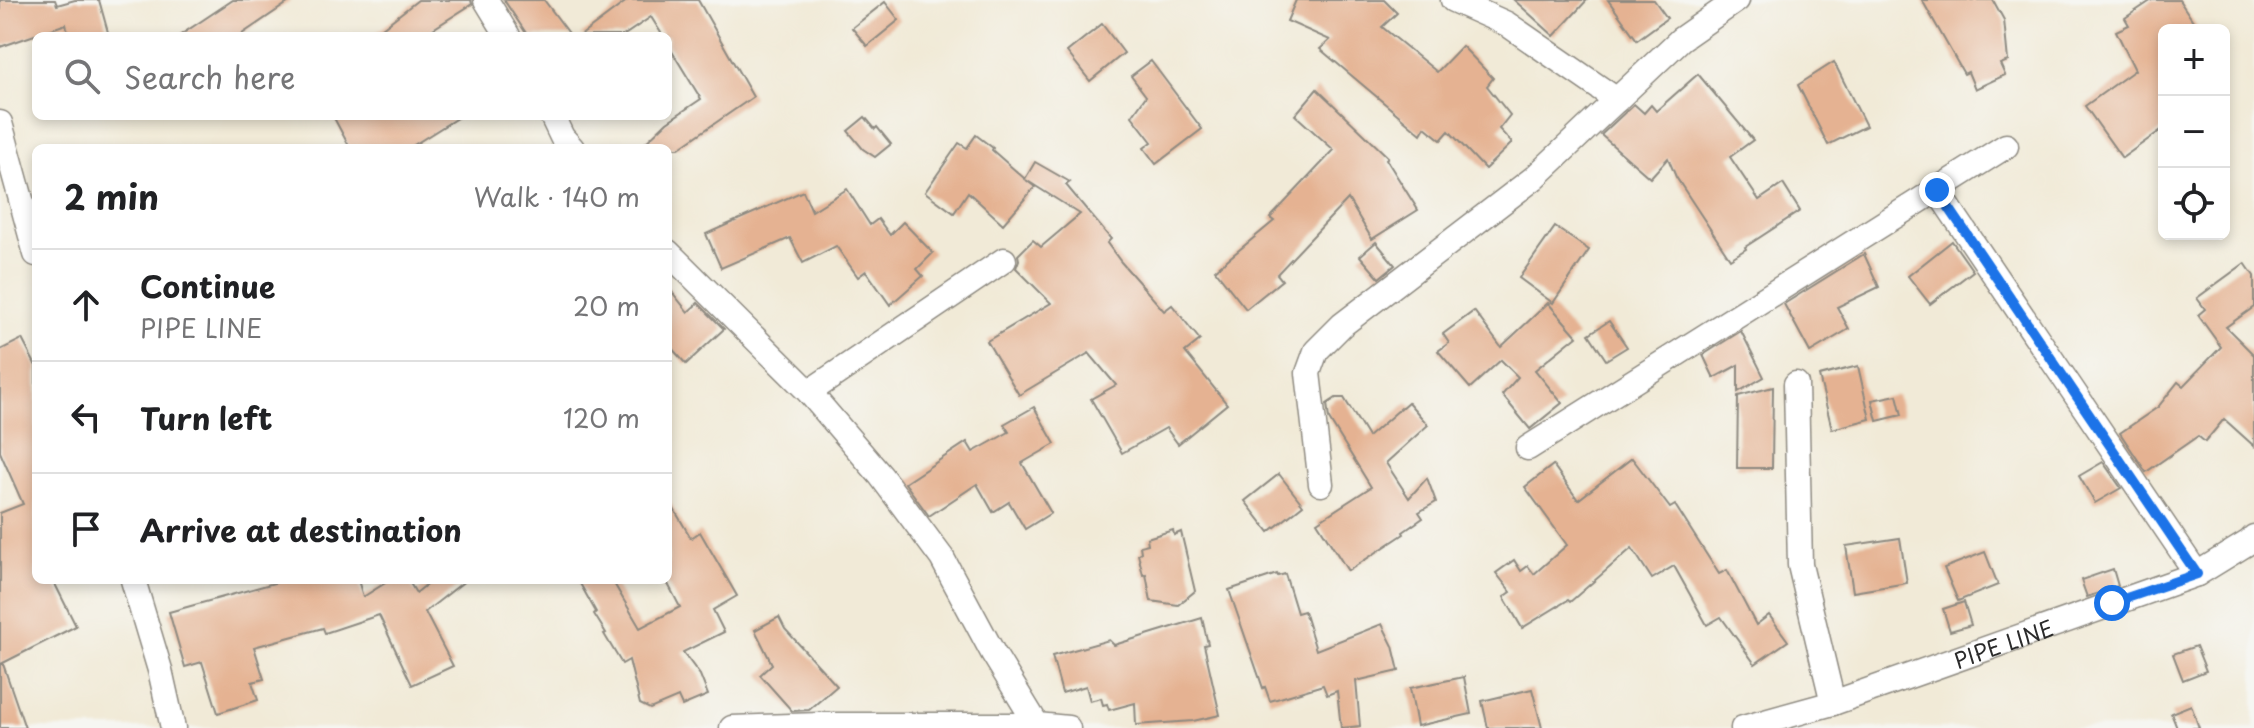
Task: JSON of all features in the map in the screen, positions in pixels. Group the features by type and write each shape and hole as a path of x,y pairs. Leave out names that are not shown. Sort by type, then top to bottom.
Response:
{"street":[{"path":"486,0 506,32"},
{"path":"1453,0 1507,24 1617,100"},
{"path":"1321,484 1308,373 1316,351 1342,325 1534,178 1681,39 1737,0"},
{"path":"554,120 568,144"},
{"path":"0,123 32,239"},
{"path":"1528,448 2006,146"},
{"path":"1937,190 2197,574"},
{"path":"672,256 809,392 881,476 942,558 993,653 1037,725"},
{"path":"809,392 1004,260"},
{"path":"1796,384 1800,565 1833,703"},
{"name":"PIPE LINE","path":"1743,728 1833,703 2197,574 2252,542"},
{"path":"134,584 160,670 173,728"},
{"path":"732,728 820,725 1037,725 1068,728"}],"building":[{"path":"0,0 55,0 57,5 75,0 99,0 108,32 68,32 66,24 43,32 32,32 32,36 0,47"},
{"path":"233,0 292,0 245,32 185,32"},
{"path":"418,0 471,0 472,4 428,32 377,32"},
{"path":"504,0 544,0 568,32 525,32"},
{"path":"628,0 698,0 753,97 679,148 672,148 672,144 644,144 667,122 701,99 672,52 672,32 660,32 651,17 629,32 585,32"},
{"path":"1296,0 1384,0 1397,13 1382,27 1437,72 1462,46 1493,78 1487,86 1510,115 1499,129 1512,143 1485,169 1449,131 1441,140 1425,127 1421,134 1320,49 1330,40 1287,21"},
{"path":"1514,0 1587,0 1554,36"},
{"path":"1608,0 1654,0 1667,18 1637,40"},
{"path":"1922,0 1993,0 2004,20 2008,61 2000,64 2005,75 1975,89 1968,72 1964,74"},
{"path":"2152,0 2179,0 2195,24 2158,24 2158,132 2122,158 2085,106 2135,70 2116,31 2129,25 2125,18"},
{"path":"885,2 899,20 867,46 852,28"},
{"path":"1102,24 1124,53 1090,81 1067,52"},
{"path":"1151,61 1202,129 1156,164 1144,148 1152,142 1132,116 1146,96 1131,76"},
{"path":"1834,62 1866,126 1828,145 1798,85"},
{"path":"1698,74 1753,140 1730,157 1759,200 1783,184 1800,211 1730,259 1676,177 1668,158 1650,178 1601,135 1634,104 1644,113 1651,105 1656,111"},
{"path":"1317,89 1388,157 1386,159 1418,210 1372,239 1348,199 1277,274 1282,280 1246,309 1215,270 1274,221 1270,218 1334,150 1295,115"},
{"path":"865,117 891,144 875,157 863,149 848,131"},
{"path":"335,120 454,120 415,144 348,144"},
{"path":"976,135 1025,179 1035,162 1070,182 1066,185 1111,239 1107,243 1121,262 1164,311 1172,305 1200,340 1185,352 1227,404 1178,444 1166,428 1122,453 1091,399 1116,385 1089,353 1019,395 987,341 1051,303 1016,268 1018,255 1033,240 1041,247 1080,214 1026,180 1035,187 1003,224 968,192 954,213 925,192 959,143 967,148"},
{"path":"847,189 870,225 878,219 890,235 903,222 933,253 917,269 923,276 890,305 866,271 858,277 836,246 803,263 790,238 721,268 706,234 803,191 812,211"},
{"path":"1555,227 1589,250 1553,303 1519,278"},
{"path":"1952,241 1973,271 1930,304 1908,276"},
{"path":"1376,242 1395,265 1379,278 1360,256"},
{"path":"1864,254 1879,287 1837,307 1849,329 1810,352 1784,304"},
{"path":"2245,263 2254,276 2254,307 2226,327 2254,355 2254,446 2224,419 2205,442 2198,436 2146,472 2120,433 2158,407 2178,382 2183,386 2221,347 2198,315 2205,309 2197,298"},
{"path":"672,292 688,312 698,303 724,329 686,364 672,348"},
{"path":"1548,303 1577,336 1535,370 1562,403 1530,429 1502,395 1518,377 1501,360 1470,388 1438,351 1449,343 1443,334 1474,311 1501,347"},
{"path":"1609,321 1627,347 1606,360 1589,334"},
{"path":"1741,331 1764,377 1738,392 1738,365 1714,378 1703,355"},
{"path":"22,339 32,358 32,584 55,584 76,626 1,664 25,728 0,728 0,513 23,504 0,452 0,350"},
{"path":"1858,366 1870,419 1832,429 1819,376"},
{"path":"1773,387 1772,468 1737,468 1738,396"},
{"path":"1897,395 1902,415 1877,421 1872,400"},
{"path":"1336,398 1344,398 1368,437 1408,402 1428,425 1386,463 1409,498 1427,478 1436,502 1419,512 1423,518 1404,534 1348,571 1317,522 1371,487 1329,419 1327,404"},
{"path":"1034,407 1055,444 1022,463 1051,513 1025,529 1009,502 993,512 977,484 929,516 905,483 967,442 973,452 1009,432 1004,424"},
{"path":"1632,458 1670,508 1675,505 1719,574 1727,570 1756,625 1769,615 1788,641 1755,664 1721,617 1707,625 1674,566 1652,579 1632,548 1570,602 1568,600 1522,628 1504,597 1511,592 1496,573 1514,560 1521,571 1528,566 1534,574 1567,545 1525,487 1553,465 1578,500"},
{"path":"2103,462 2121,488 2095,503 2079,476"},
{"path":"1279,474 1303,505 1269,532 1245,501"},
{"path":"672,506 691,538 700,532 737,596 713,610 724,632 683,652 700,675 708,695 682,706 678,697 650,709 640,704 629,660 622,664 580,584 614,584 640,628 680,607 668,584 672,584"},
{"path":"1173,530 1174,535 1181,532 1195,591 1178,605 1151,601 1138,554 1141,552 1140,546 1148,544 1147,538"},
{"path":"1900,538 1907,583 1853,592 1846,546"},
{"path":"1985,552 1998,585 1958,601 1944,568"},
{"path":"2113,569 2118,586 2087,597 2081,580"},
{"path":"1285,574 1297,613 1304,611 1316,650 1382,624 1393,646 1399,671 1356,681 1360,726 1341,728 1337,691 1327,695 1323,685 1270,701 1229,590"},
{"path":"270,584 359,584 363,597 384,584 410,584 416,593 427,584 461,584 425,612 453,666 412,685 379,615 325,633 323,628 254,647 264,679 252,682 258,700 218,713 202,662 185,667 169,612"},
{"path":"1964,602 1971,625 1950,631 1943,609"},
{"path":"779,617 785,629 837,686 809,710 792,711 760,675 772,664 755,630"},
{"path":"1202,618 1208,644 1204,645 1220,715 1193,721 1136,725 1135,703 1109,710 1101,698 1090,701 1086,686 1062,693 1052,656 1109,640 1114,645"},
{"path":"2196,646 2206,671 2183,680 2173,654"},
{"path":"1464,677 1471,714 1417,726 1410,688"},
{"path":"1532,689 1542,728 1488,728 1482,701"},
{"path":"2191,705 2199,728 2177,728 2171,713"}],"route":[{"path":"1937,190 2197,574 2112,603"}]}
